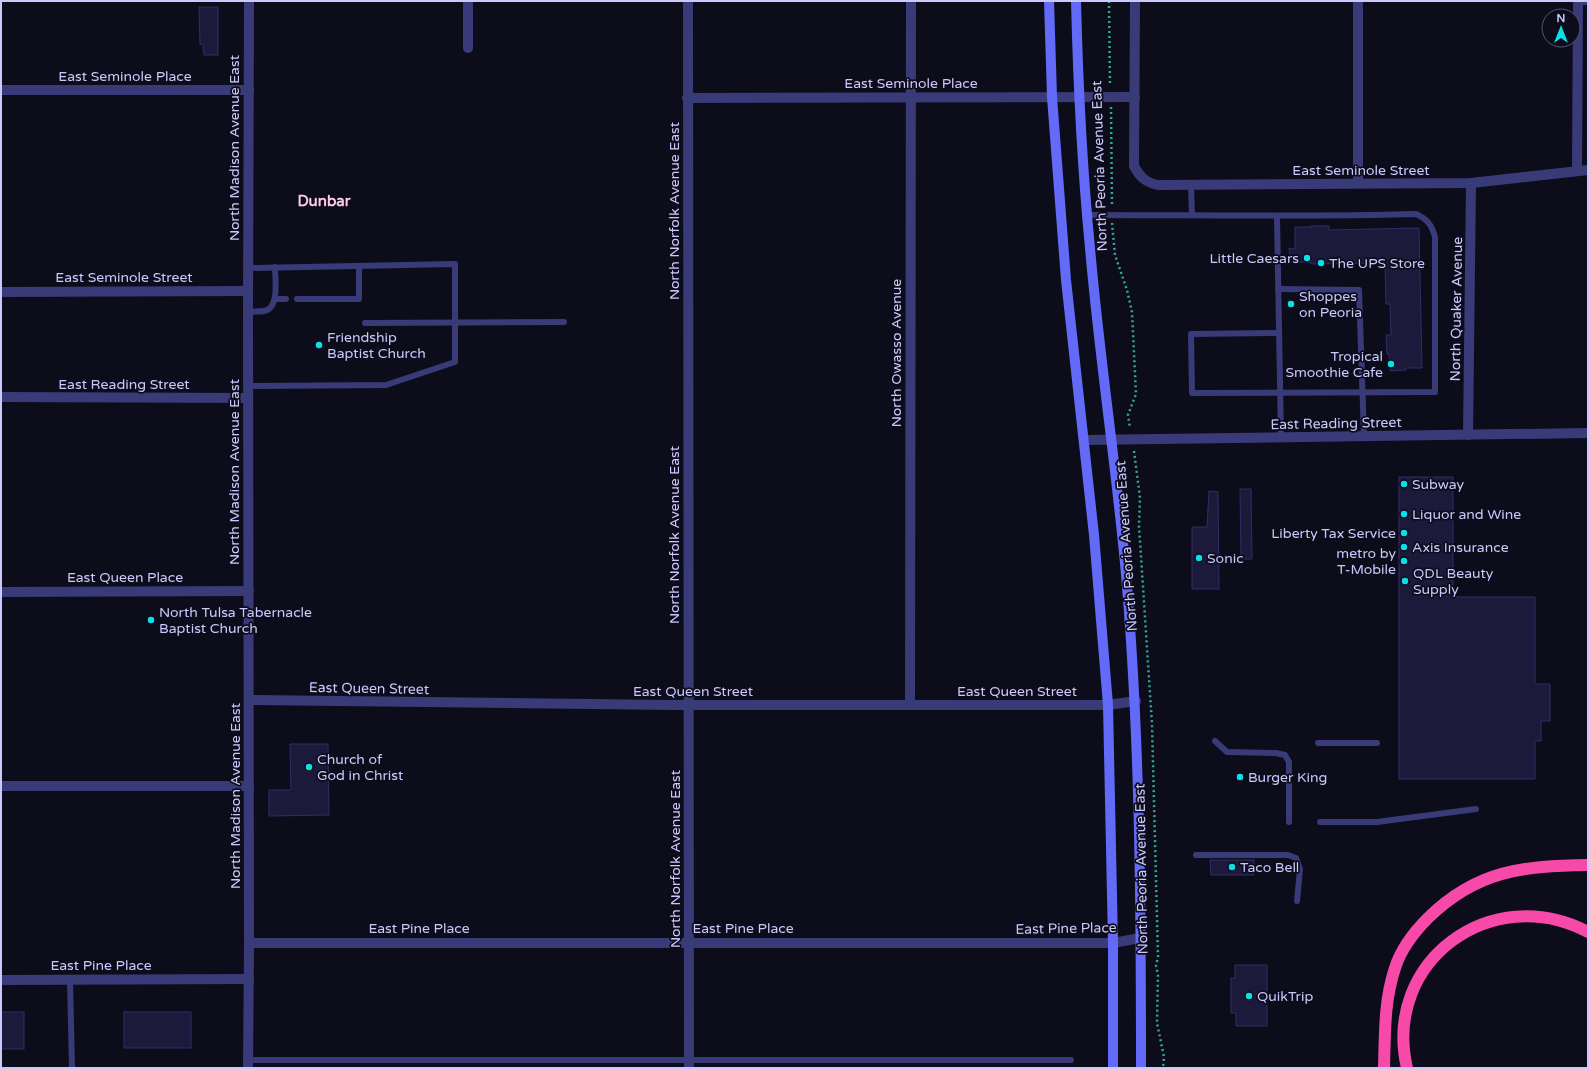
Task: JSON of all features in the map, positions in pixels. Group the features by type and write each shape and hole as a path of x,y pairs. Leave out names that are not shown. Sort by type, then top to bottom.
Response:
{"highway":[{"path":"1384,1068 1385,1012 1389,987 1395,967 1401,953 1412,936 1438,908 1465,889 1496,875 1514,870 1536,867 1588,865"},
{"path":"1407,1068 1403,1045 1406,1014 1412,993 1424,971 1433,959 1460,934 1474,926 1489,921 1522,915 1556,919 1574,924 1588,932"}],"main road":[{"name":"North Peoria Avenue East","path":"1050,1 1052,97 1066,280 1094,535 1108,705 1113,943 1113,1068"},
{"name":"North Peoria Avenue East","path":"1076,1 1079,97 1087,215 1125,562 1136,701 1141,1068"}],"street":[{"name":"North Madison Avenue East","path":"248,1064 249,1"},
{"path":"468,1 468,48"},
{"name":"North Norfolk Avenue East","path":"688,1 689,1064"},
{"name":"North Owasso Avenue","path":"910,705 911,1"},
{"path":"1135,1 1135,97"},
{"path":"1358,1 1358,183"},
{"path":"1577,170 1582,2"},
{"name":"East Seminole Place","path":"1,90 249,90"},
{"name":"East Seminole Place","path":"688,98 1135,97"},
{"name":"East Seminole Street","path":"1135,97 1134,166 1138,174 1146,182 1158,185 1471,183 1577,170 1588,170"},
{"name":"North Quaker Avenue","path":"1468,435 1471,183"},
{"name":"East Seminole Street","path":"1,292 248,291"},
{"name":"East Reading Street","path":"1,397 248,398"},
{"name":"East Reading Street","path":"1084,440 1588,433"},
{"name":"East Queen Place","path":"1,592 248,591"},
{"name":"East Queen Street","path":"249,700 688,705 1108,705 1136,701"},
{"path":"1,786 249,786"},
{"name":"East Pine Place","path":"249,943 1113,943 1140,938"},
{"name":"East Pine Place","path":"1,980 248,979"}],"lane":[{"path":"1191,185 1192,215"},
{"path":"1087,215 1277,217 1416,214 1426,219 1433,228 1435,392 1192,393 1191,334 1279,333"},
{"path":"1277,217 1281,438"},
{"path":"248,268 456,264 455,362 386,385 248,386"},
{"path":"297,300 359,300 359,266"},
{"path":"248,312 266,311 272,306 275,300 275,267"},
{"path":"1278,289 1359,290 1364,436"},
{"path":"275,300 286,300"},
{"path":"365,323 564,322"},
{"path":"1215,741 1227,752 1276,753 1285,755 1289,762 1289,822"},
{"path":"1318,743 1377,743"},
{"path":"1320,822 1377,822 1476,808"},
{"path":"1196,855 1288,854 1296,858 1300,869 1297,902"},
{"path":"70,980 72,1068"},
{"path":"248,1064 689,1064 1071,1060"}],"path":[{"name":"North Peoria Avenue East","path":"1109,1 1112,215 1115,255 1127,290 1132,312 1136,394 1128,415 1131,440 1136,459 1140,498 1139,526 1149,670 1158,957 1156,966 1158,975 1157,1023 1164,1057 1163,1068"}],"building":[{"path":"199,7 218,7 218,55 204,55 203,44 200,44"},
{"path":"1329,226 1329,230 1419,228 1422,368 1406,368 1406,370 1390,371 1386,335 1391,335 1390,304 1386,304 1385,263 1311,264 1311,262 1290,262 1289,248 1295,249 1295,227"},
{"path":"1399,477 1453,477 1453,597 1535,597 1535,684 1550,684 1550,721 1541,721 1541,741 1535,741 1535,779 1399,779"},
{"path":"1240,489 1251,489 1252,559 1241,559"},
{"path":"1209,491 1218,492 1219,589 1192,589 1192,527 1207,527"},
{"name":"Church of God in Christ","path":"290,744 328,744 329,815 269,816 269,790 291,790"},
{"name":"Taco Bell","path":"1210,860 1254,860 1254,875 1211,875"},
{"name":"QuikTrip","path":"1235,965 1267,965 1267,1026 1236,1026 1236,1013 1231,1013 1231,978 1235,978"},
{"path":"1,1012 24,1012 24,1049 1,1049"},
{"path":"124,1012 191,1012 191,1048 124,1048"}],"place":[{"name":"Little Caesars","path":"1307,258"},
{"name":"The UPS Store","path":"1321,263"},
{"name":"Shoppes on Peoria","path":"1291,304"},
{"name":"Friendship Baptist Church","path":"319,345"},
{"name":"Tropical Smoothie Cafe","path":"1391,364"},
{"name":"Subway","path":"1404,484"},
{"name":"Liquor and Wine","path":"1404,514"},
{"name":"Liberty Tax Service","path":"1404,533"},
{"name":"Axis Insurance","path":"1404,547"},
{"name":"Sonic","path":"1199,558"},
{"name":"metro by T-Mobile","path":"1404,561"},
{"name":"QDL Beauty Supply","path":"1405,581"},
{"name":"North Tulsa Tabernacle Baptist Church","path":"151,620"},
{"name":"Church of God in Christ","path":"309,767"},
{"name":"Burger King","path":"1240,777"},
{"name":"Taco Bell","path":"1232,867"},
{"name":"QuikTrip","path":"1249,996"}],"district":[{"name":"Dunbar","path":"324,201"}]}
